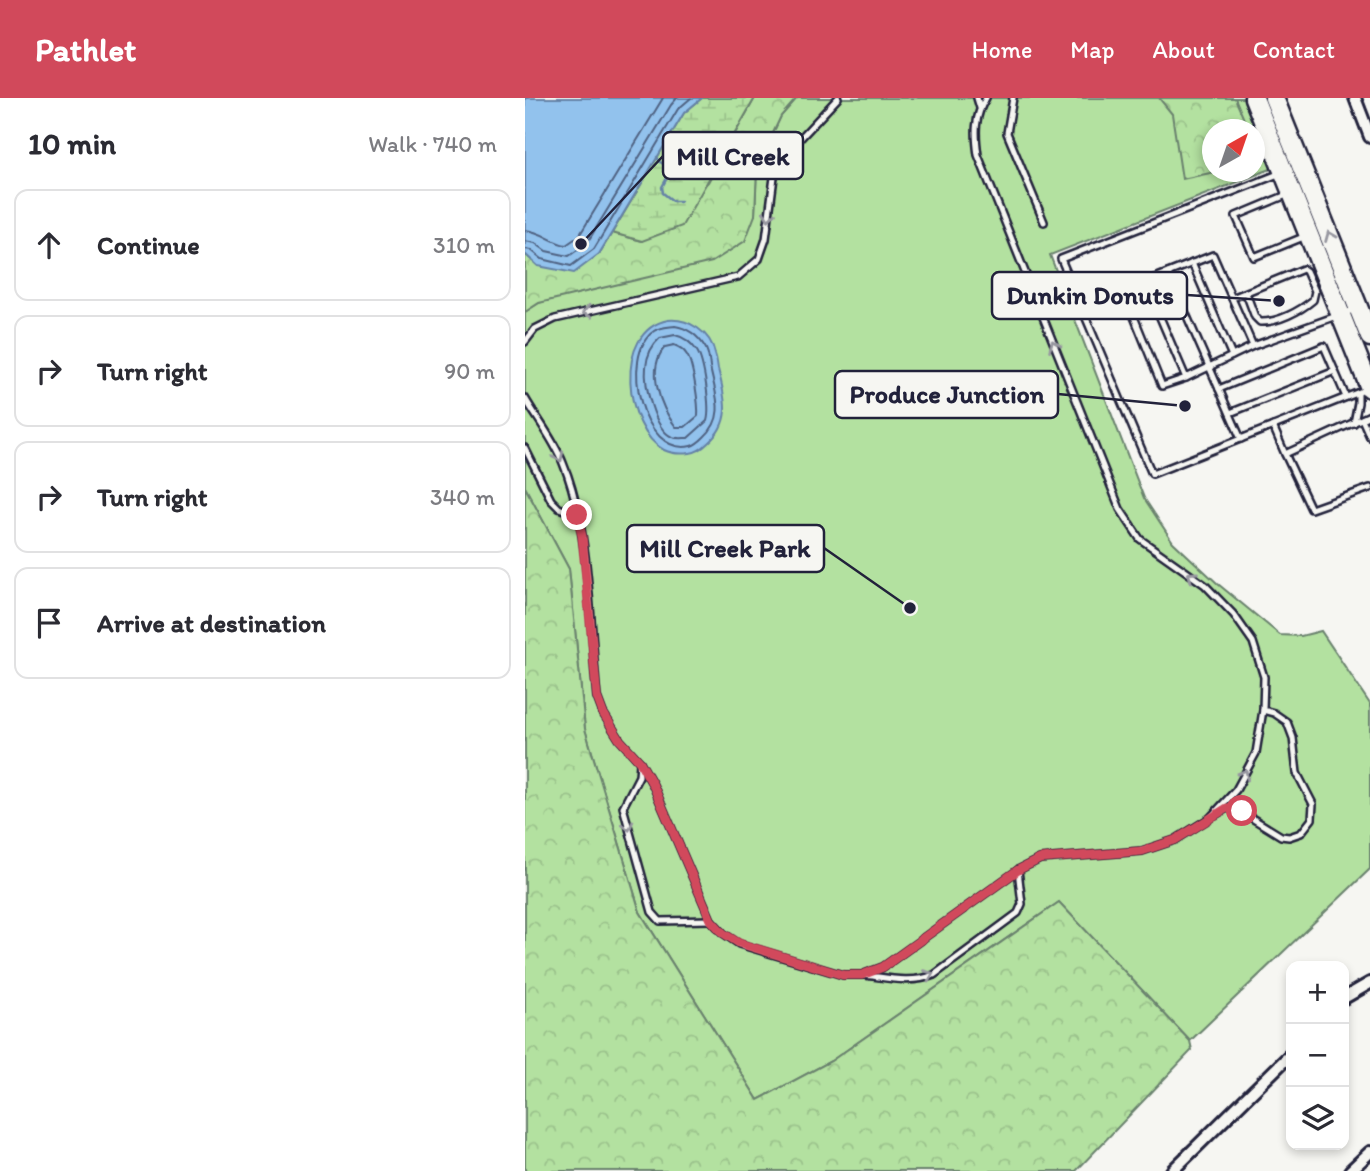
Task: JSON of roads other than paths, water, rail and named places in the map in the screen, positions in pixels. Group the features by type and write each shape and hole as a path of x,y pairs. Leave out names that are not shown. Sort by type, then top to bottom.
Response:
{"main road":[{"path":"1254,98 1340,314 1366,389"},
{"path":"1274,98 1370,337"}],"street":[{"path":"1355,98 1370,137"},
{"path":"1349,995 1370,983"},
{"path":"1172,1171 1286,1059"},
{"path":"1350,1171 1370,1152"}],"lane":[{"path":"525,342 535,329 555,319 738,277 759,259 766,239 774,177 782,158 838,98"},
{"path":"977,98 979,108 974,132 978,155 1119,509 1140,539 1205,585 1241,624 1253,642 1263,677 1263,710 1256,753 1236,790 1210,818"},
{"path":"979,108 986,98"},
{"path":"1013,98 1007,133 1044,222"},
{"path":"1284,172 1061,259 1152,474 1366,389"},
{"path":"1292,193 1236,216 1254,257 1309,235"},
{"path":"1253,346 1213,255 1124,292 1161,386 1186,378 1253,346 1358,308"},
{"path":"1192,263 1232,356"},
{"path":"1232,298 1303,269 1315,291 1313,300 1305,307 1268,323 1260,323 1255,317 1246,293"},
{"path":"1168,273 1241,439"},
{"path":"1145,282 1186,378"},
{"path":"1219,389 1322,346 1346,397"},
{"path":"1230,413 1335,371"},
{"path":"1354,423 1366,389"},
{"path":"525,398 563,461 577,515 582,536 597,697 603,713 620,740 640,762 653,785 711,920 723,933 739,943 843,975 910,980 934,975 1018,913 1021,904 1018,870"},
{"path":"1285,454 1370,415"},
{"path":"1362,419 1370,437"},
{"path":"1273,426 1311,509 1370,488"},
{"path":"525,448 551,500 559,508 577,515"},
{"path":"862,975 883,967 1018,870 1040,859 1142,851 1175,840 1227,808 1242,811 1281,836 1301,833 1312,819 1313,804 1297,773 1293,738 1287,722 1274,713 1263,710"},
{"path":"640,762 639,776 623,807 652,912 660,921 711,920"}],"water":[{"path":"525,98 702,98 684,113 599,254 574,273 538,266 525,254"},
{"path":"668,320 691,324 709,339 725,399 724,418 716,435 702,448 690,453 664,450 651,439 640,423 633,403 630,382 632,361 638,342 650,328"}],"waterway":[{"path":"657,157 672,169 662,187 663,193 673,201 681,201"}],"place":[{"name":"Mill Creek","path":"581,244"},
{"name":"Dunkin Donuts","path":"1279,301"},
{"name":"Produce Junction","path":"1185,406"},
{"name":"Mill Creek Park","path":"910,608"}]}
